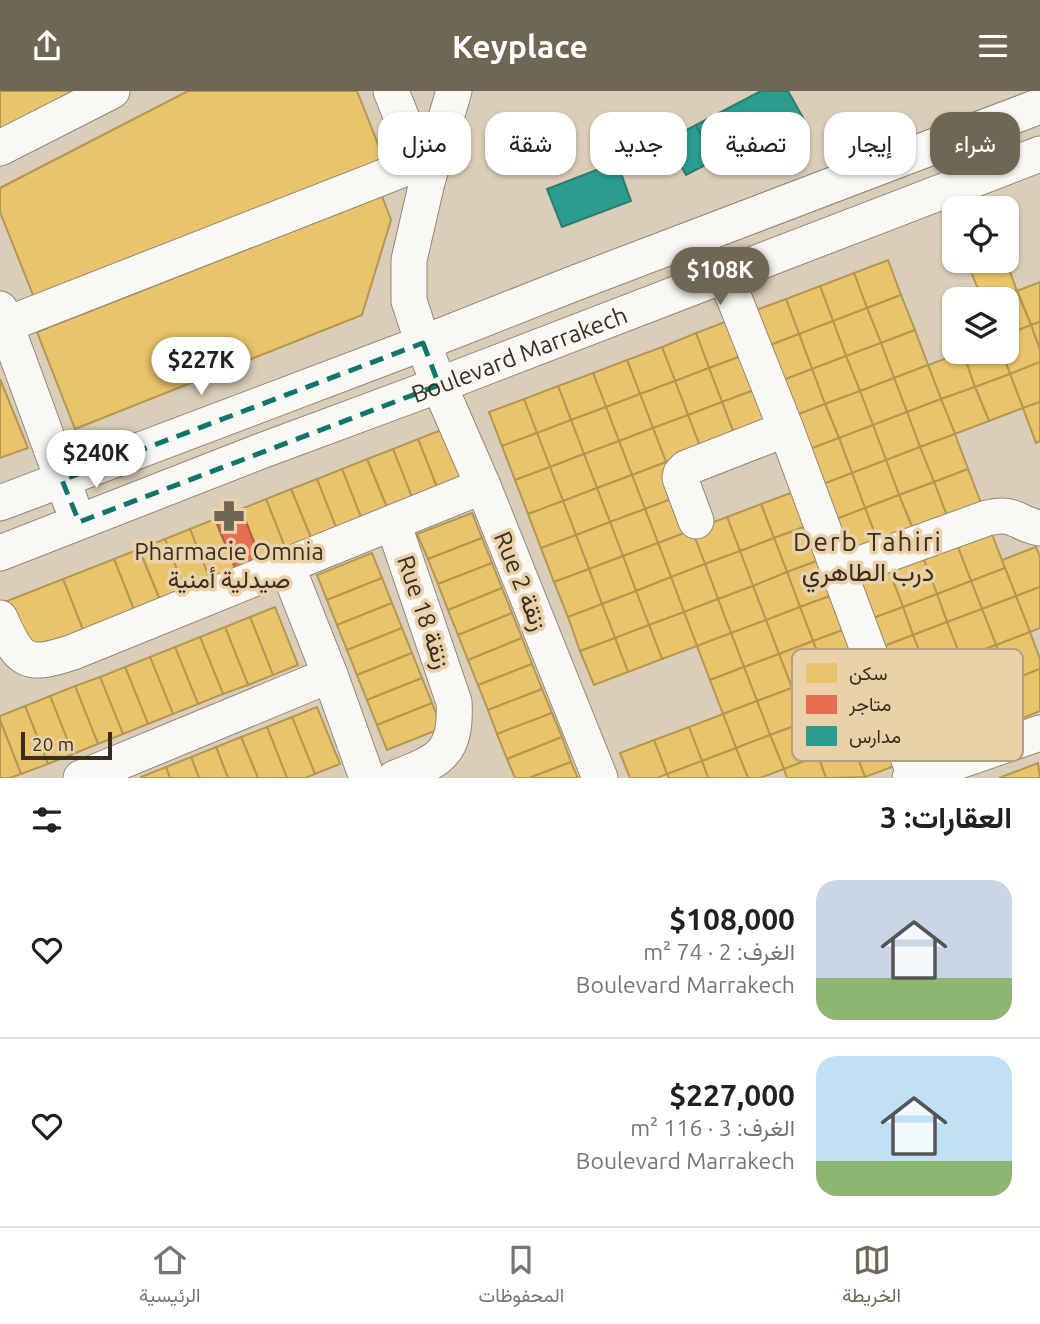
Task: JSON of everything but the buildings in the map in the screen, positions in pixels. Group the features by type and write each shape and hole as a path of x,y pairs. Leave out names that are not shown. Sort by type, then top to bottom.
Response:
{"street":[{"path":"0,148 112,91"},
{"path":"391,91 399,112"},
{"name":"Rue 2 زنقة","path":"446,112 454,91"},
{"name":"Boulevard Marrakech","path":"0,503 423,344 570,285 1040,106"},
{"name":"Boulevard Marrakech","path":"0,554 261,450 1040,154"},
{"path":"79,521 2,320 414,175"},
{"name":"Rue 2 زنقة","path":"423,175 409,260 409,302 439,384 483,486 600,778"},
{"path":"725,275 786,429 866,649"},
{"path":"696,521 680,478 681,473 686,468 786,429"},
{"path":"0,618 9,640 23,657 49,660 483,486"},
{"path":"838,572 987,517 1001,515 1016,518 1030,527 1040,528"},
{"name":"Rue 18 زنقة","path":"393,523 454,702 454,733 449,746 441,756 425,766 395,778"},
{"path":"287,566 367,778"},
{"path":"80,778 330,675"},
{"path":"1023,739 1040,733"},
{"path":"912,777 959,761"}],"highlighted area":[{"path":"423,343 439,385 79,522 62,480"}],"place":[{"name":"Pharmacie Omnia صيدلية أمنية","path":"229,516"}],"district":[{"name":"Derb Tahiri درب الطاهري","path":"868,556"}]}
